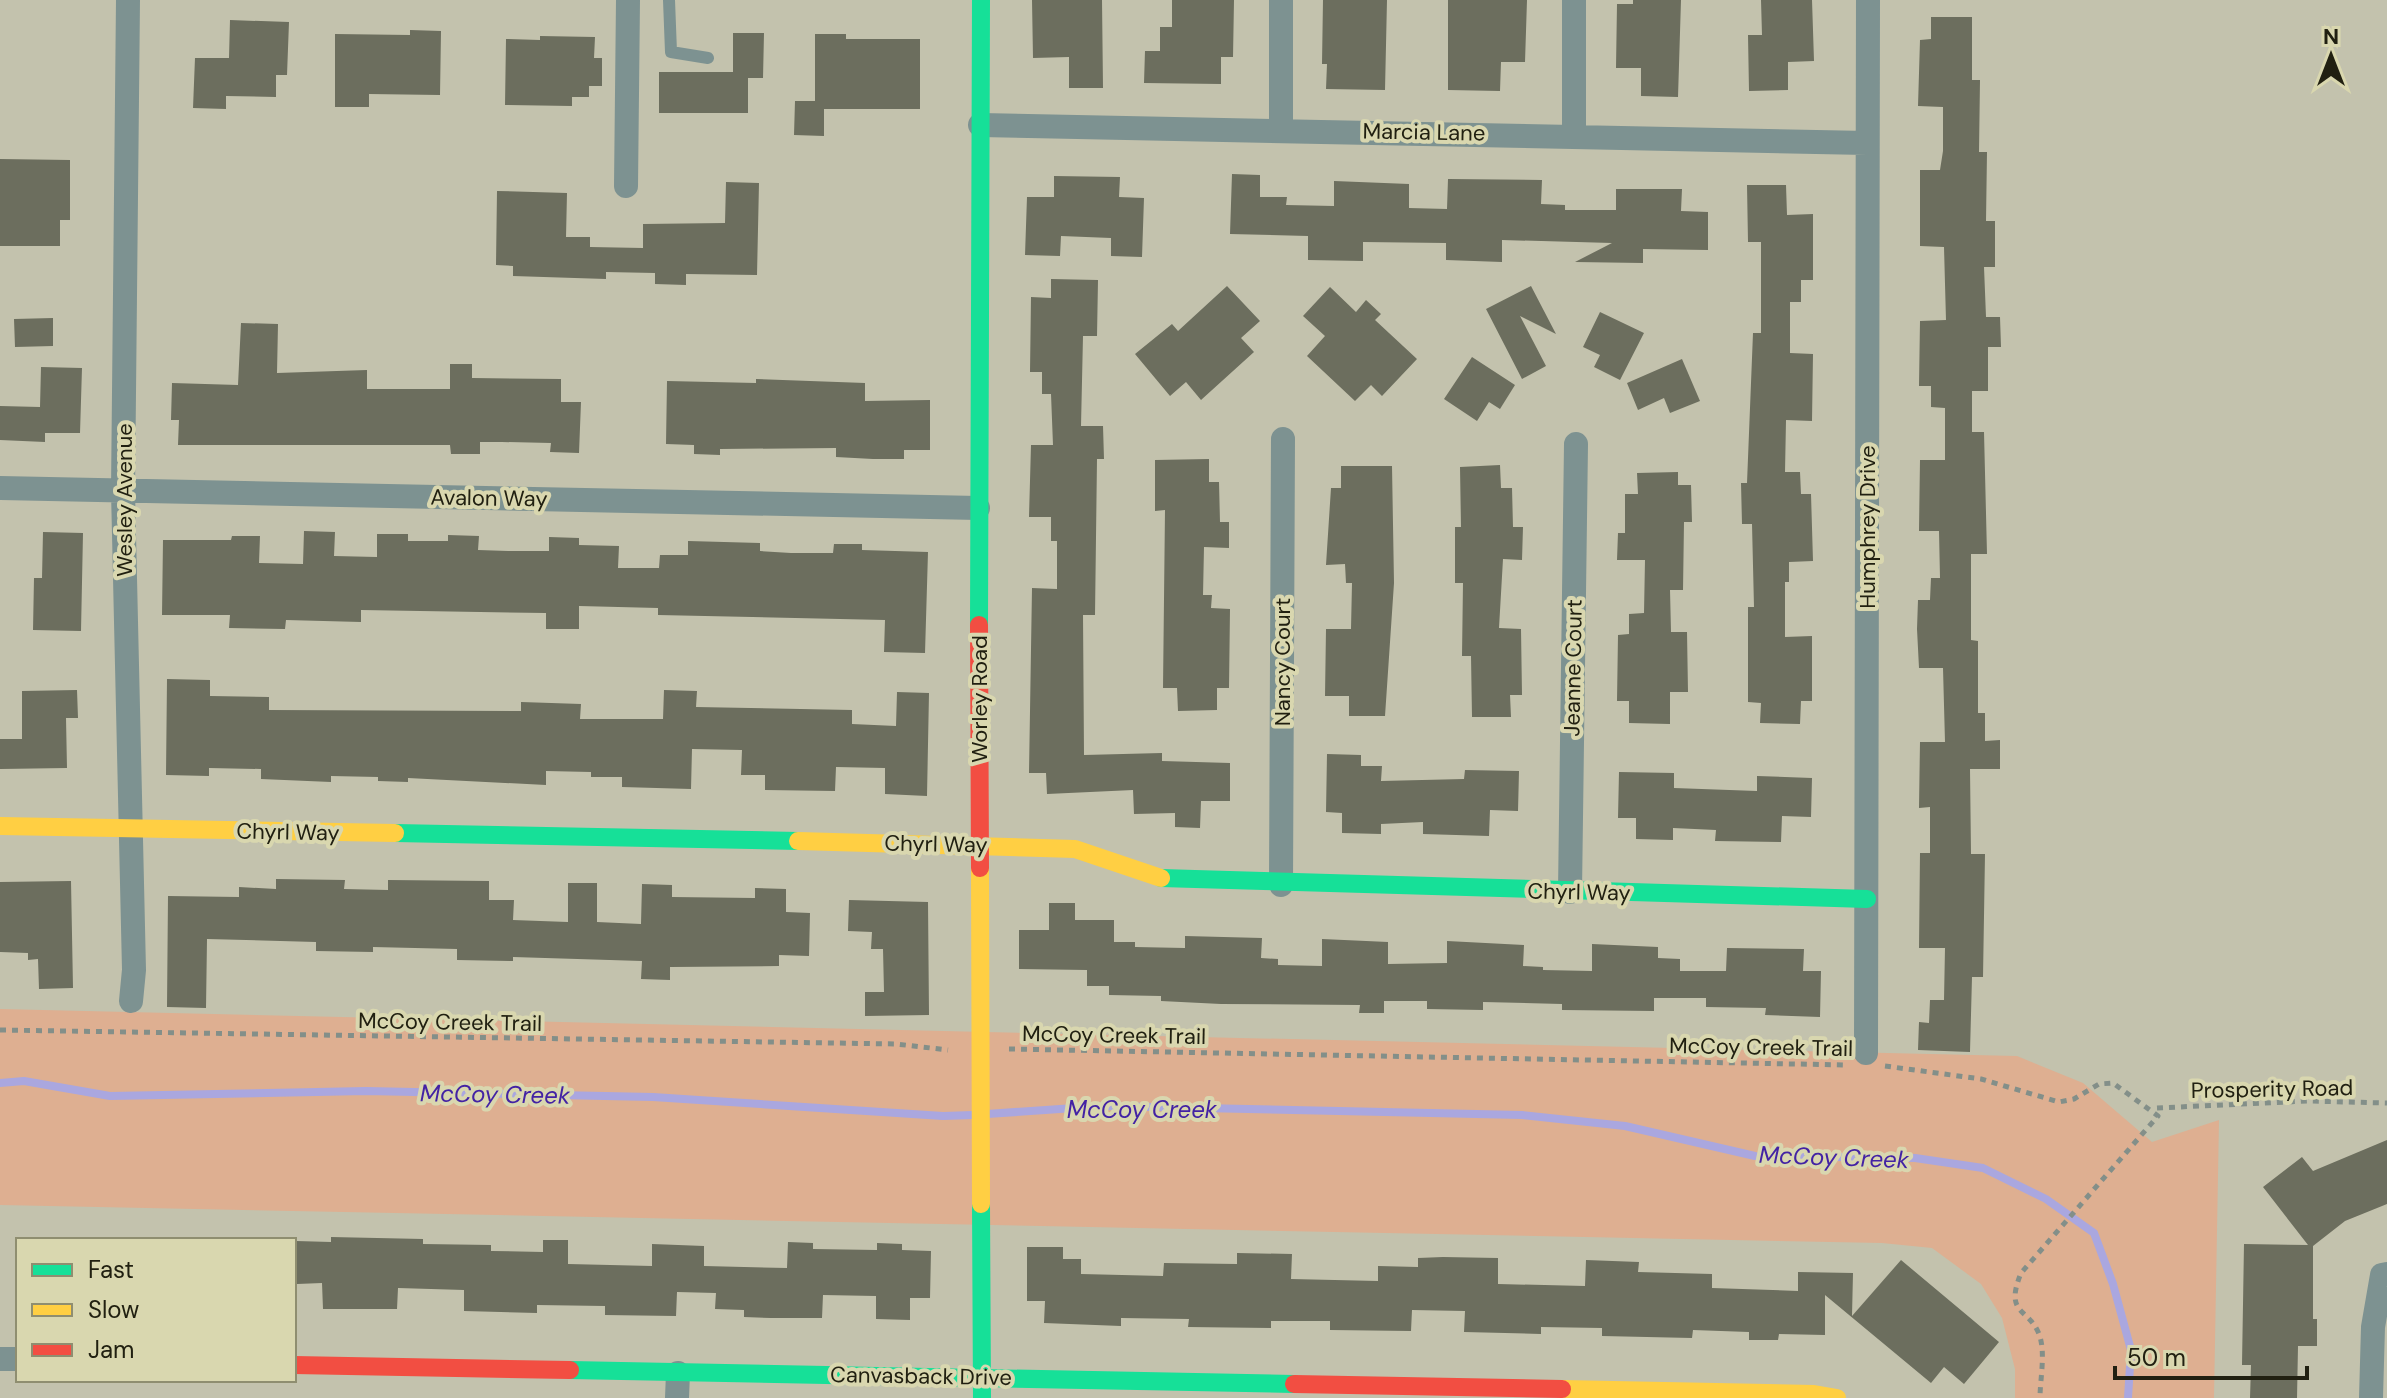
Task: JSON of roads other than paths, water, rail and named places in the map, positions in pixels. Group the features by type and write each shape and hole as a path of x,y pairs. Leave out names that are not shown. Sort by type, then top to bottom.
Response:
{"street":[{"name":"Wesley Avenue","path":"128,0 123,491 134,970 131,1001"},
{"path":"626,186 628,0"},
{"name":"Worley Road","path":"981,0 978,508 982,1398"},
{"path":"1281,0 1281,129"},
{"path":"1574,0 1574,135"},
{"name":"Humphrey Drive","path":"1866,1061 1868,0"},
{"name":"Marcia Lane","path":"980,125 1867,143"},
{"name":"Nancy Court","path":"1281,885 1283,439"},
{"name":"Jeanne Court","path":"1570,892 1576,444"},
{"name":"Avalon Way","path":"0,488 978,508"},
{"name":"Chyrl Way","path":"0,826 979,844 1075,849 1169,880 1867,899"},
{"path":"2371,1398 2373,1327 2385,1275"},
{"name":"Canvasback Drive","path":"296,1365 1814,1394 1837,1398"},
{"path":"677,1398 678,1373"}],"lane":[{"path":"669,0 671,52 708,58"}],"waterway":[{"name":"McCoy Creek","path":"0,1083 24,1081 110,1096 366,1091 653,1097 943,1116 973,1115"},
{"name":"McCoy Creek","path":"987,1114 1104,1106 1522,1115 1625,1126 1755,1156 1915,1158 1983,1168 2046,1199 2094,1233 2113,1284 2131,1350 2128,1398"}]}
